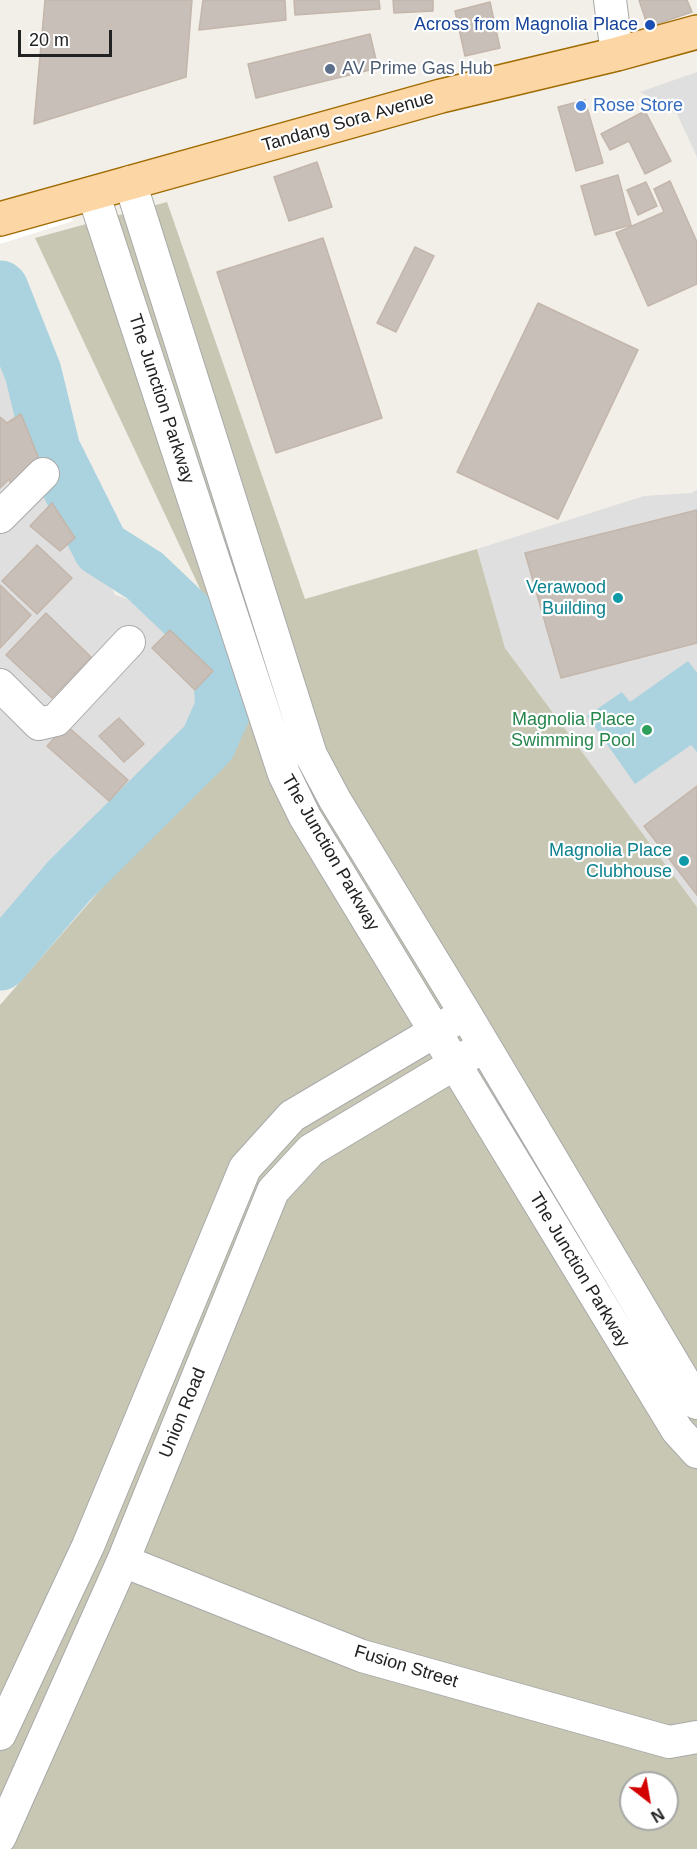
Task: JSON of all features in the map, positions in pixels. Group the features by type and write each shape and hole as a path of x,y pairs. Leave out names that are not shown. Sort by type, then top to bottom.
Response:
{"main road":[{"name":"Tandang Sora Avenue","path":"0,219 441,96 617,54 697,32"}],"street":[{"path":"610,0 617,54"},
{"name":"The Junction Parkway","path":"130,182 311,755 335,800 485,1046 697,1403"},
{"name":"The Junction Parkway","path":"80,197 130,302 284,774 305,817 677,1430 697,1452"},
{"path":"130,302 135,294 144,288 154,287 164,291"},
{"path":"0,517 43,474"},
{"path":"0,685 39,724 56,720 129,642"},
{"name":"Union Road","path":"0,1734 88,1546 245,1168 292,1116 435,1033 465,1013"},
{"name":"Union Road","path":"0,1837 123,1561 273,1191 311,1150 485,1046"},
{"name":"Fusion Street","path":"123,1561 362,1656 669,1742 697,1737"}],"shaded area":[{"path":"697,72 697,157 677,114 640,92"},
{"path":"167,202 305,599 477,549 505,648 697,907 697,1849 0,1849 0,1005 257,710 35,238"},
{"path":"0,351 115,595 181,617 218,660 218,697 198,738 0,923"},
{"path":"697,490 697,907 505,648 477,549 644,496 691,493"}],"water":[{"name":"Magnolia Place Swimming Pool","path":"688,661 697,673 697,752 691,745 635,784 587,716 622,692 630,702"}],"pier":[{"path":"62,183 73,221 0,244 0,202"}],"building":[{"path":"45,0 192,0 186,77 34,124"},
{"path":"203,0 285,0 286,20 199,30"},
{"path":"294,0 379,0 380,9 295,15"},
{"path":"393,0 433,0 433,11 394,13"},
{"path":"639,0 687,0 692,12 648,27"},
{"path":"490,2 500,48 465,56 455,11"},
{"path":"370,34 378,68 256,98 248,64"},
{"path":"585,100 603,163 576,171 558,107"},
{"path":"645,111 671,161 645,174 629,141 610,150 601,134"},
{"path":"317,162 332,207 289,221 274,177"},
{"path":"618,175 631,225 595,235 581,186"},
{"path":"670,181 697,242 697,284 648,306 616,233 664,212 654,189"},
{"path":"646,182 657,206 638,215 627,190"},
{"path":"323,238 382,418 276,453 217,272"},
{"path":"415,247 434,256 396,332 377,323"},
{"path":"538,303 638,350 558,519 457,472"},
{"path":"21,414 41,464 13,489 9,479 0,488 0,417 7,423"},
{"path":"52,503 75,538 60,551 30,526"},
{"name":"Verawood Building","path":"697,510 697,643 561,678 525,553"},
{"path":"37,545 72,578 37,614 2,581"},
{"path":"0,585 31,615 0,648"},
{"path":"46,613 91,657 52,698 6,655"},
{"path":"170,630 213,671 195,690 152,648"},
{"path":"119,718 144,744 124,762 99,736"},
{"path":"66,725 128,780 109,801 47,746"},
{"name":"Magnolia Place Clubhouse","path":"697,786 697,895 644,826"}],"waterway":[{"path":"0,289 33,372 52,450 101,548 145,576 189,618 221,669 224,707 208,743 69,881 0,962"}],"place":[{"name":"Across from Magnolia Place","path":"650,25"},
{"name":"AV Prime Gas Hub","path":"330,69"},
{"name":"Rose Store","path":"581,106"},
{"name":"Verawood Building","path":"618,598"},
{"name":"Magnolia Place Swimming Pool","path":"647,730"},
{"name":"Magnolia Place Clubhouse","path":"684,861"}]}
